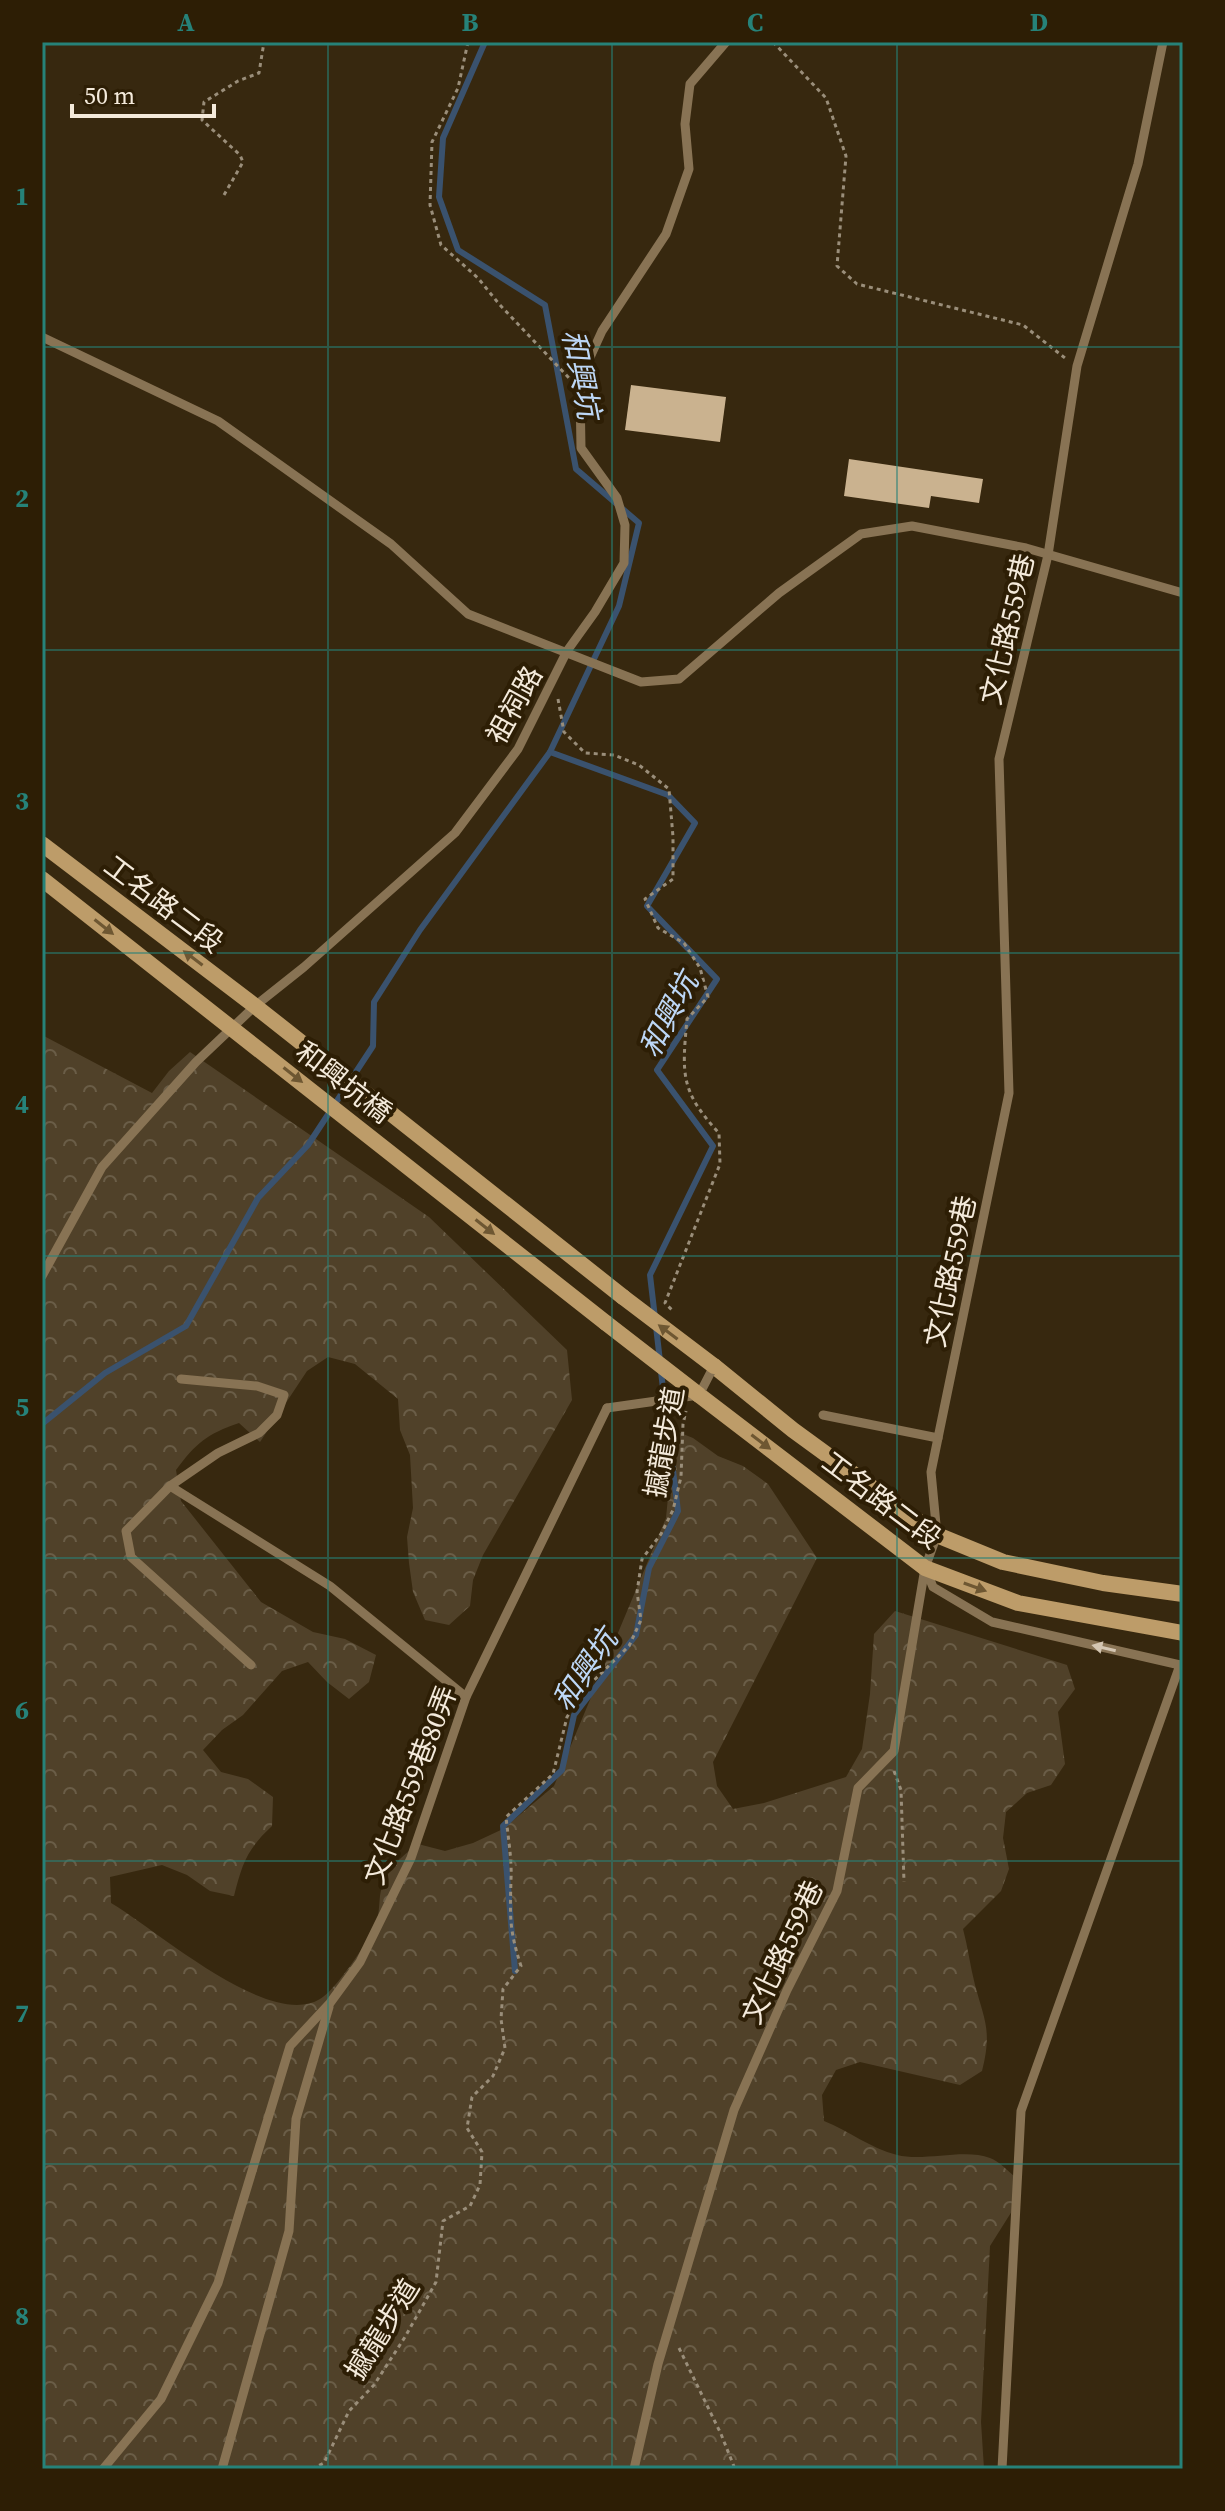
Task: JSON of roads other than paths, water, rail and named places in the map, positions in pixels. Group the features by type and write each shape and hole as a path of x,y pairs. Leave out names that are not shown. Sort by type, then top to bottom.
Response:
{"main road":[{"name":"工名路二段","path":"42,844 255,1006"},
{"name":"工名路二段","path":"42,879 232,1027"},
{"name":"和興坑橋","path":"255,1006 623,1297"},
{"name":"和興坑橋","path":"232,1027 606,1323"},
{"name":"工名路二段","path":"623,1297 793,1430 937,1535 1003,1562 1103,1583 1183,1594"},
{"name":"工名路二段","path":"606,1323 925,1568 1018,1603 1183,1633"}],"lane":[{"name":"祖祠路","path":"42,1276 102,1167 196,1062 255,1006 304,967 455,833 518,749 567,651 624,563 625,525 617,498 581,448 580,390 587,364 602,331 666,234 689,169 685,124 690,84 726,42"},
{"name":"文化路559巷","path":"634,2469 658,2364 734,2110 787,1990 837,1891 858,1788 894,1751 925,1568 937,1535 931,1472 1009,1093 999,759 1048,555 1077,366 1138,164 1163,42"},
{"path":"42,337 218,421 391,544 468,614 641,682 679,679 779,593 861,534 912,526 1048,555 1183,593"},
{"path":"699,1395 714,1366"},
{"path":"181,1379 257,1386 284,1395 277,1415 259,1433 218,1453 170,1486 126,1531 131,1557 251,1665"},
{"name":"文化路559巷80弄","path":"103,2469 161,2399 218,2283 290,2046 330,2003 360,1962 411,1858 466,1697 607,1408 699,1395"},
{"path":"823,1415 938,1438"},
{"path":"170,1486 330,1586 466,1697"},
{"path":"925,1568 933,1587 992,1622 1182,1665 1021,2111 1002,2469"},
{"path":"222,2469 289,2231 296,2119 330,2003"}],"waterway":[{"path":"42,1424 105,1373 186,1326 258,1198 308,1145 373,1046 374,1002 420,930 550,752 619,606 639,523 576,469 545,305 458,250 439,197 443,138 485,42"},
{"name":"和興坑","path":"550,752 668,795 695,823 647,906 717,979 657,1070 713,1146 650,1275 660,1361"},
{"name":"和興坑","path":"515,1971 503,1826 562,1770 574,1715 636,1635 649,1568 678,1511 661,1372"}]}
